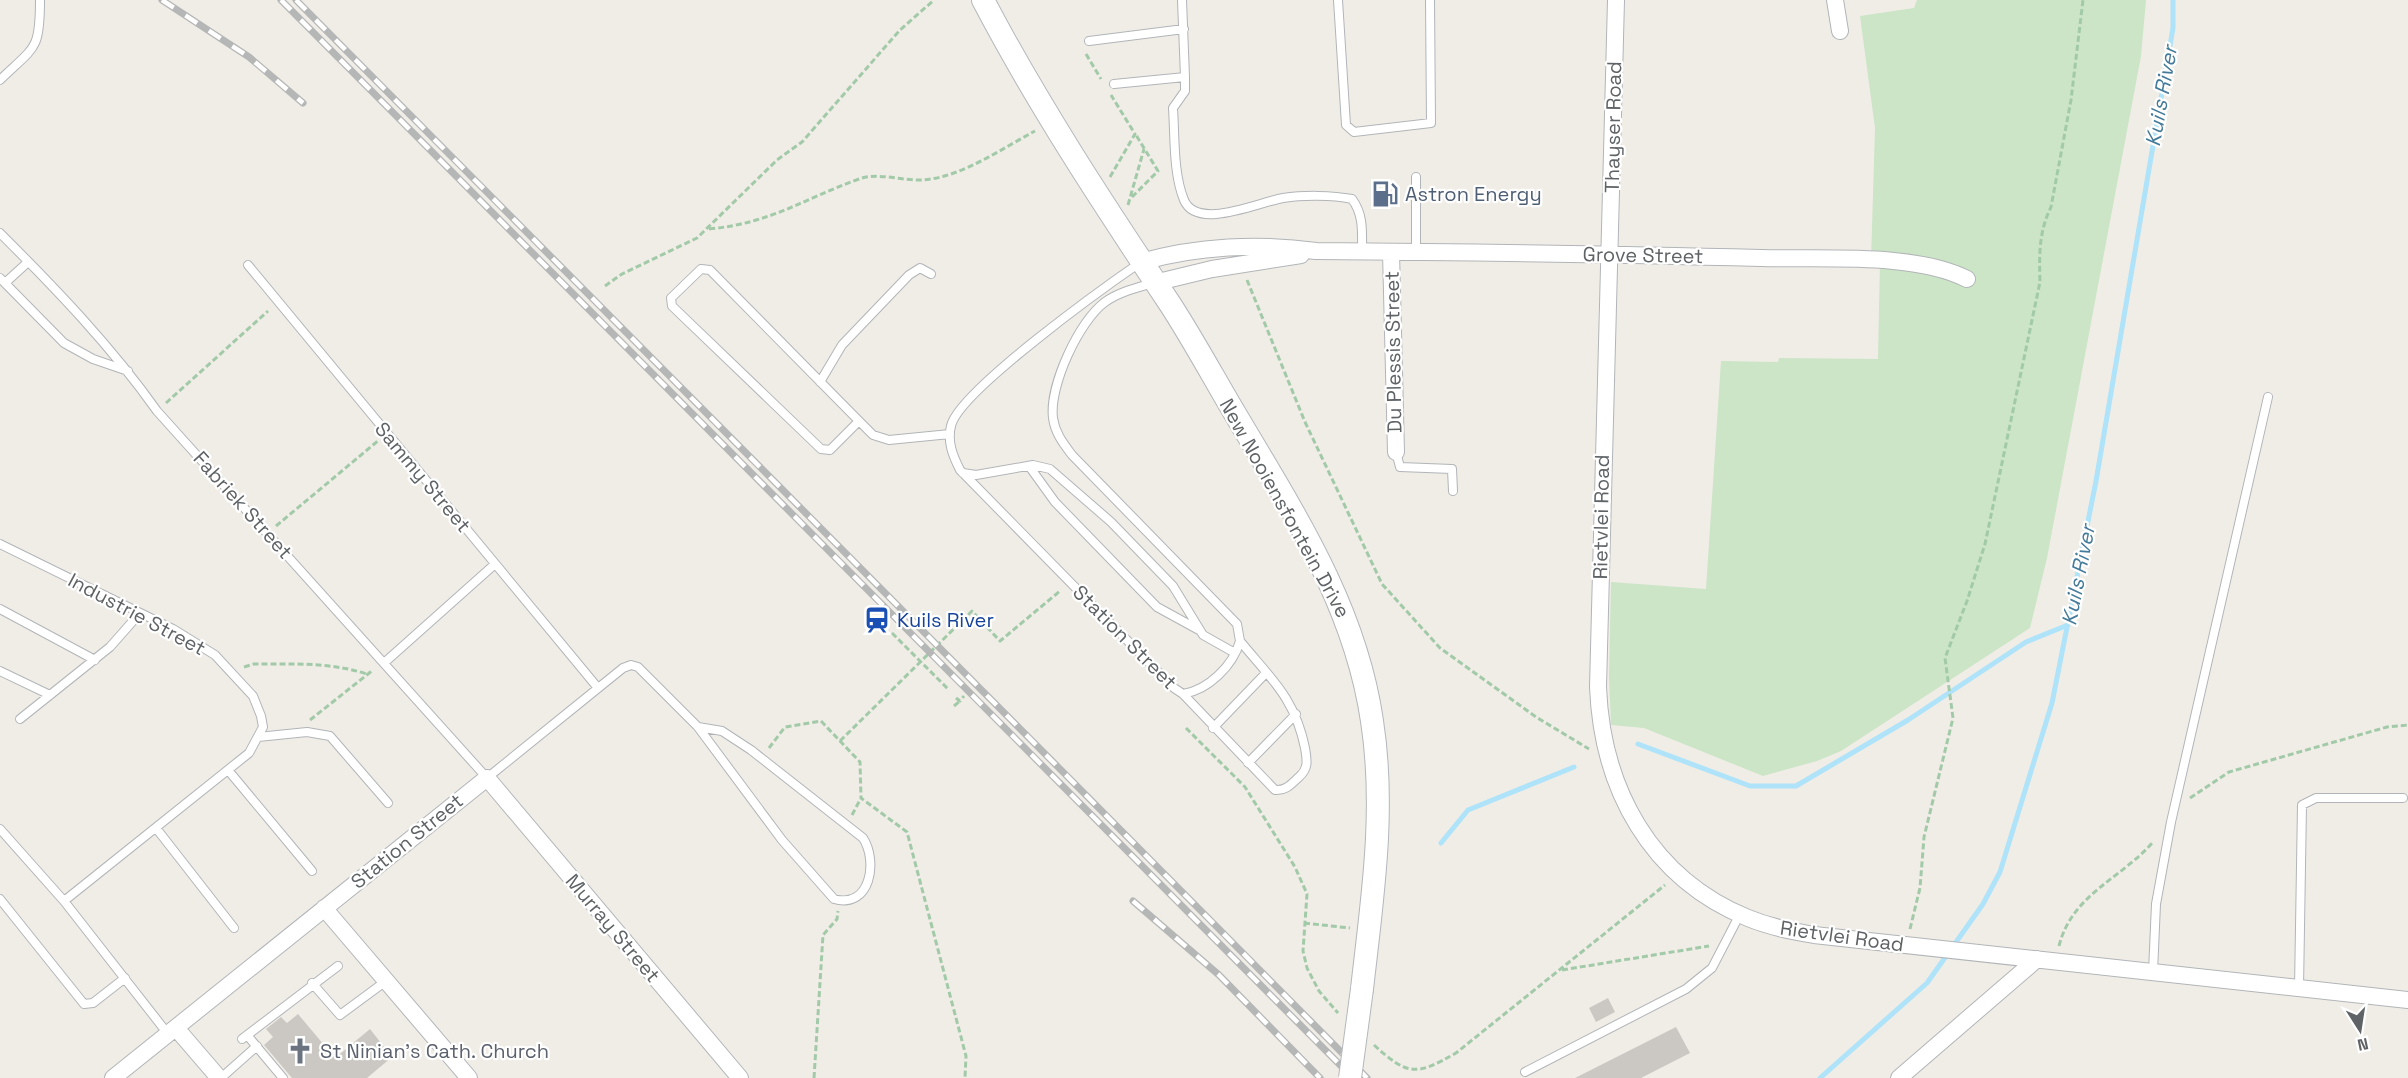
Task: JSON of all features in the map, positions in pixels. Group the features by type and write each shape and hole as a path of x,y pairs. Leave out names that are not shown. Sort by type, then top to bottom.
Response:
{"street":[{"name":"New Nooiensfontein Drive","path":"983,0 1014,59 1272,476 1331,584 1355,644 1372,719 1379,818 1377,864 1350,1078"},
{"name":"Thayser Road","path":"1610,254 1616,0"},
{"path":"1835,0 1840,31"},
{"name":"Grove Street","path":"1141,262 1169,254 1277,247 1316,251 1610,254 1900,262 1950,271 1967,279"},
{"name":"Grove Street","path":"1154,283 1212,268 1316,251"},
{"name":"Du Plessis Street","path":"1391,252 1396,452"},
{"name":"Rietvlei Road","path":"1610,254 1598,687 1606,756 1628,810 1655,849 1689,882 1740,914 1774,927 1814,935 1912,938 1992,954 2408,1000"},
{"name":"Station Street","path":"113,1078 487,778"},
{"name":"Murray Street","path":"487,778 740,1078"},
{"path":"324,908 469,1078"},
{"path":"1899,1078 2037,959"},
{"path":"172,1031 220,1078"}],"lane":[{"path":"0,80 30,53 40,35 40,0"},
{"path":"1182,0 1185,91 1173,108 1179,185 1187,206 1198,213 1215,215 1286,198 1352,199 1358,207 1362,222 1362,252"},
{"path":"1338,0 1346,125 1354,132 1431,123 1430,0"},
{"path":"1089,41 1184,29"},
{"path":"1110,86 1185,77"},
{"path":"1416,177 1416,252"},
{"name":"Fabriek Street","path":"0,233 76,310 129,371 157,411 487,778"},
{"path":"28,262 3,280 64,343 93,359 129,371"},
{"path":"859,421 830,450 824,451 672,306 670,298 701,269 710,270 873,435 889,440 950,434 951,424 957,412 972,394 1141,262"},
{"name":"Sammy Street","path":"248,266 598,688"},
{"path":"820,382 843,345 909,275 920,268 931,274"},
{"path":"1154,283 1115,296 1096,309 1086,322 1057,386 1052,405 1055,427 1072,455 1237,624 1240,641 1292,704 1308,763 1303,773 1285,790 1275,790 1213,728 1183,694"},
{"path":"2153,972 2156,904 2170,822 2268,397"},
{"name":"Station Street","path":"950,434 953,455 963,473 1174,688 1183,694 1201,689 1235,653 1240,641"},
{"path":"1396,452 1395,459 1400,467 1452,469 1453,491"},
{"path":"1029,466 1055,502 1157,607 1199,630"},
{"path":"963,473 976,475 1029,466 1050,468 1111,522 1173,586 1199,630 1209,641 1235,653"},
{"name":"Industrie Street","path":"0,544 173,629 215,655 253,696 262,727 258,736"},
{"path":"384,663 495,564"},
{"path":"0,609 95,660"},
{"path":"20,719 110,647 140,613"},
{"name":"Station Street","path":"487,778 624,668 631,665 638,667 698,727 782,840 834,899 855,897 863,891 871,873 869,848 863,838 742,744 722,731 698,727"},
{"path":"0,671 50,695"},
{"path":"1213,728 1266,673"},
{"path":"1248,763 1296,714"},
{"path":"64,901 249,753 258,736 318,732 330,736 388,803"},
{"path":"228,770 312,871"},
{"path":"2299,988 2302,805 2316,798 2403,798"},
{"path":"156,828 234,928"},
{"path":"0,829 64,901 124,978 172,1031"},
{"path":"0,899 84,1004 93,1003 124,978"},
{"path":"1525,1072 1686,989 1712,968 1740,914"},
{"path":"283,1078 256,1046 244,1037 312,983 338,966"},
{"path":"312,983 340,1015 386,981"},
{"path":"220,1078 256,1046"}],"path":[{"path":"605,286 622,274 697,238 777,160 802,142 900,30 934,0"},
{"path":"1912,938 1920,888 1924,837 1953,718 1944,666 1947,648 1967,601 1985,544 2000,476 2040,282 2039,251 2043,223 2051,207 2071,100 2083,0"},
{"path":"1085,53 1102,80"},
{"path":"1110,86 1135,134 1158,171 1132,197 1127,207"},
{"path":"707,229 736,226 775,216 869,176 904,180 939,177 962,168 1035,131"},
{"path":"1109,179 1135,134"},
{"path":"1132,197 1133,184 1144,148"},
{"path":"1245,276 1305,422 1382,584 1440,648 1536,717 1577,744 1591,750"},
{"path":"157,411 278,302"},
{"path":"268,532 387,434"},
{"path":"840,741 972,612 1000,641 1053,597"},
{"path":"875,628 882,624 886,617"},
{"path":"892,633 948,690"},
{"path":"295,733 367,674 384,663"},
{"path":"232,672 254,664 314,665 350,669 367,674"},
{"path":"954,706 964,696"},
{"path":"956,698 960,701"},
{"path":"774,740 785,727 821,721 860,762 861,798 847,824"},
{"path":"2059,946 2064,925 2092,894 2149,847 2188,799 2229,772 2387,727 2408,725"},
{"path":"1186,728 1245,787 1295,867 1307,894 1303,951 1311,977 1318,991 1341,1016"},
{"path":"861,798 907,832 966,1056 965,1078"},
{"path":"1372,1044 1388,1058 1406,1068 1428,1069 1456,1053 1668,883"},
{"path":"814,1078 823,935 837,919"},
{"path":"1304,922 1355,928"},
{"path":"1560,970 1725,946"}],"green space":[{"path":"1917,0 2146,0 2141,56 2047,558 2030,628 1841,751 1817,761 1763,776 1644,728 1611,725 1609,677 1611,582 1706,589 1721,361 1778,362 1779,358 1878,359 1880,260 1871,260 1875,128 1860,16 1914,8"}],"building":[{"path":"1608,998 1615,1012 1596,1022 1589,1008"},
{"name":"St Ninian's Cath. Church","path":"298,1014 335,1058 370,1029 392,1057 367,1078 292,1078 264,1045 273,1037 266,1029 281,1017 287,1023"},
{"path":"1676,1027 1690,1053 1641,1078 1575,1078"}],"waterway":[{"name":"Kuils River","path":"1820,1078 1927,983 1983,904 2000,872 2052,703 2096,481 2173,28 2173,0"},
{"path":"1638,744 1750,786 1796,786 1908,720 2026,642 2068,625"},
{"path":"1441,843 1468,810 1574,767"}],"railway":[{"path":"162,0 249,57 303,103"},
{"path":"281,0 1353,1078"},
{"path":"296,0 1367,1078"},
{"path":"1133,901 1219,975 1320,1078"}],"place":[{"name":"Astron Energy","path":"1385,194"},
{"name":"Kuils River","path":"877,620"},
{"name":"St Ninian's Cath. Church","path":"300,1051"}]}
